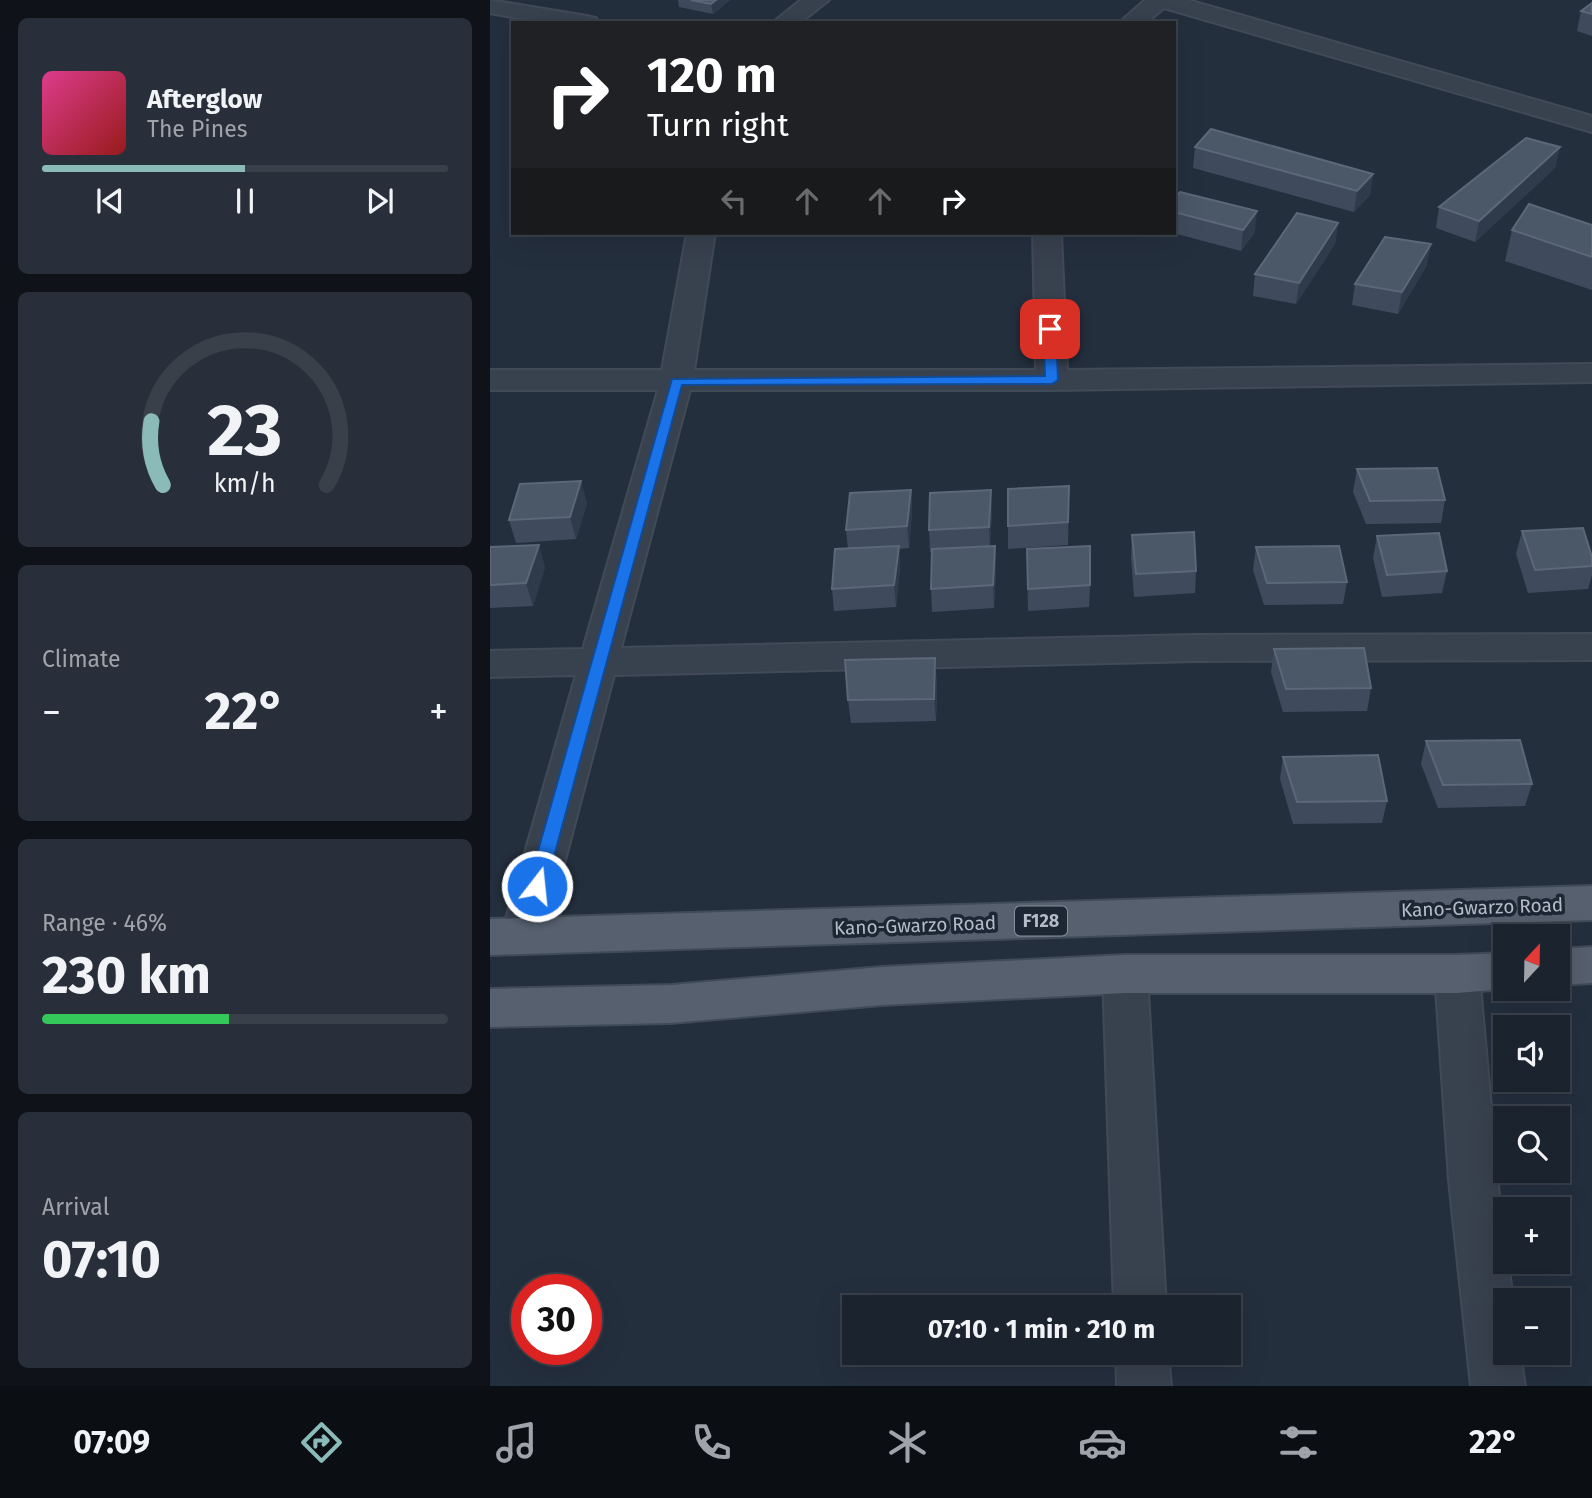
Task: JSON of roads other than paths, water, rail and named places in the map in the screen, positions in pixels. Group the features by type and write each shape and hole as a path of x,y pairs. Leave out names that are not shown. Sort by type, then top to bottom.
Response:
{"main road":[{"name":"Kano-Gwarzo Road","path":"507,936 1592,903"},
{"path":"1570,966 1592,965"},
{"path":"490,1008 671,1004 882,986 1125,974 1493,972"}],"street":[{"path":"787,21 817,0"},
{"path":"1135,21 1161,0 1592,124"},
{"path":"490,6 576,21"},
{"path":"507,936 600,663 676,381 701,235"},
{"path":"1047,235 1052,380"},
{"path":"490,380 1052,380 1592,373"},
{"path":"490,664 1182,648 1592,647"},
{"path":"1125,974 1139,1295"},
{"path":"1457,974 1462,1067 1484,1284 1498,1386"},
{"path":"1143,1365 1144,1386"}]}
